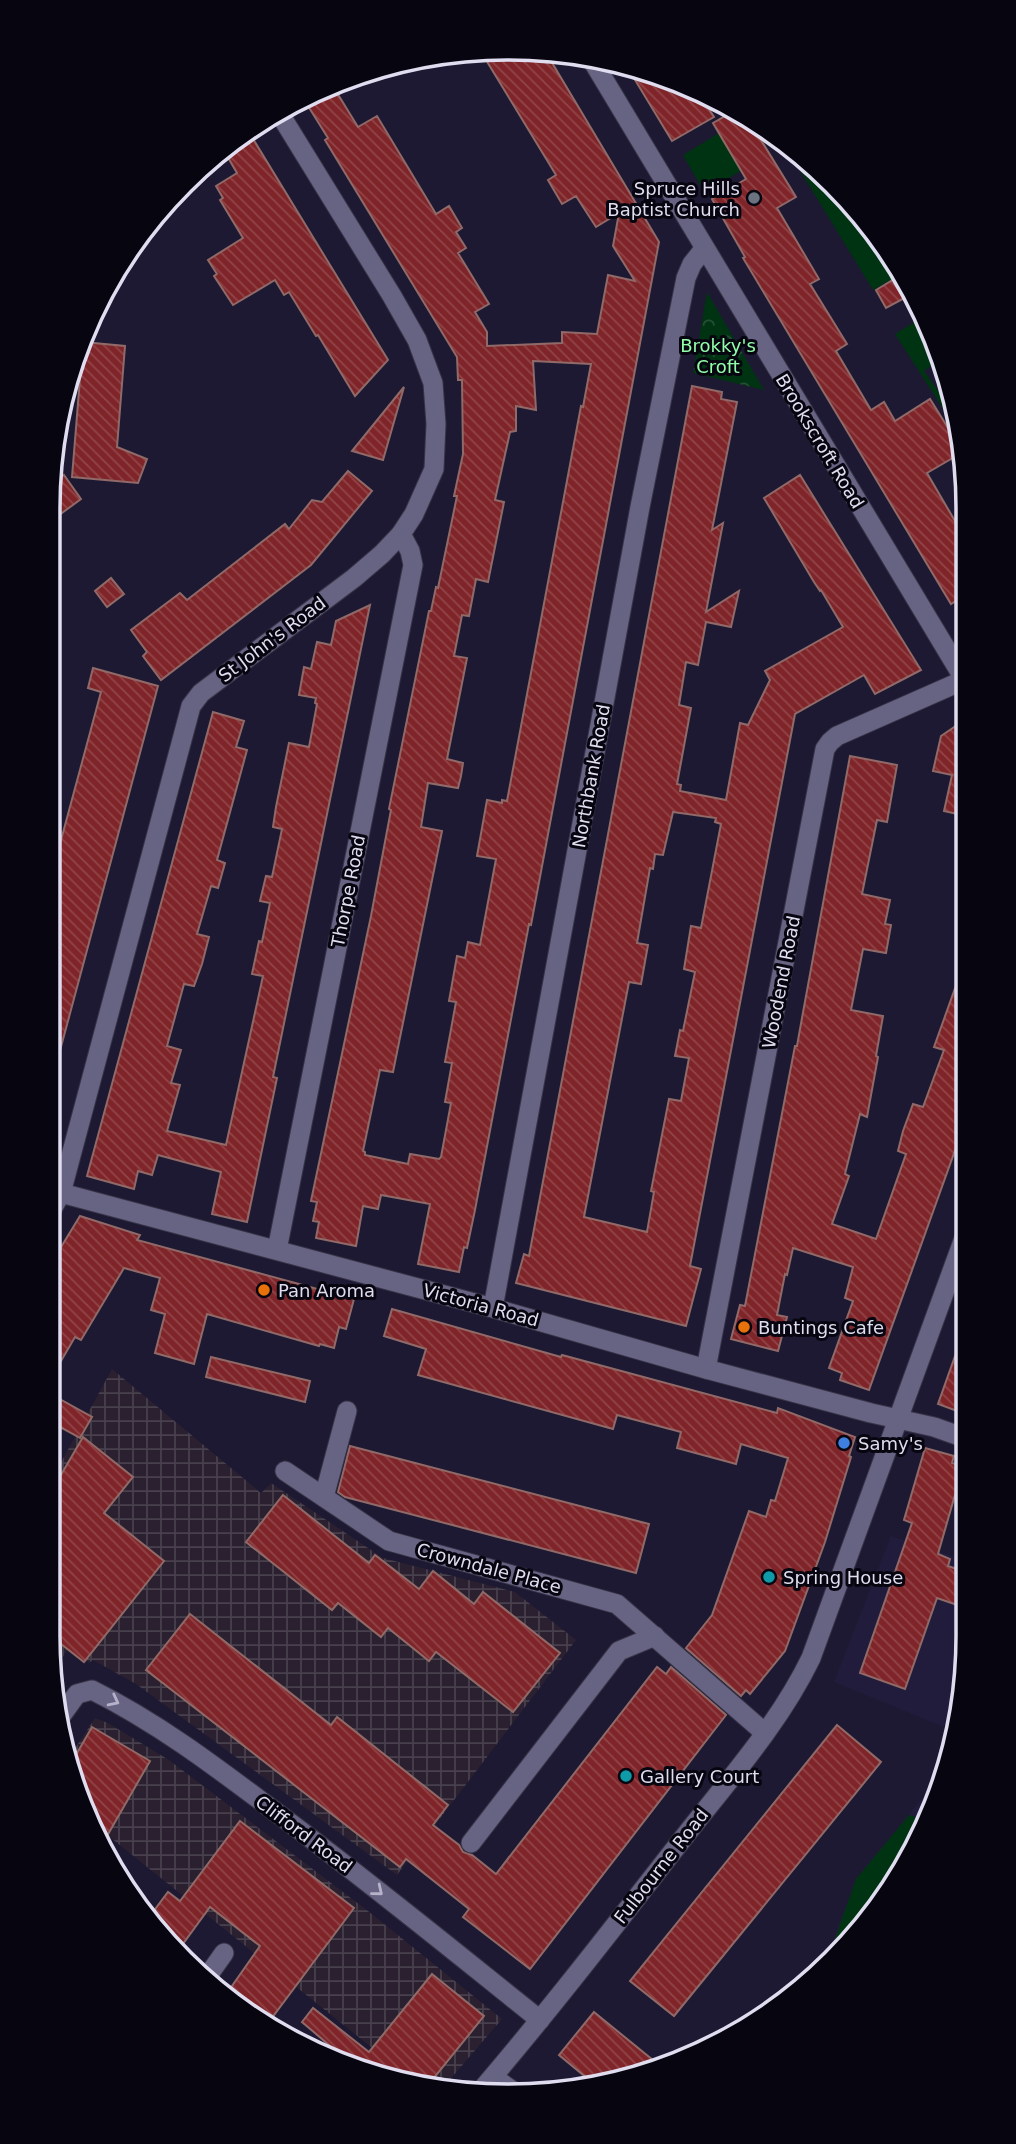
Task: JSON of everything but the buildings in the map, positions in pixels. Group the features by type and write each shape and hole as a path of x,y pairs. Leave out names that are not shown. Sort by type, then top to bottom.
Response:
{"street":[{"name":"Brookscroft Road","path":"597,68 956,666"},
{"name":"St John's Road","path":"61,1193 191,706 201,692 354,578 401,534 414,514 434,469 436,424 433,383 417,340 284,120"},
{"name":"Northbank Road","path":"493,1308 686,278 692,264 704,249"},
{"name":"Thorpe Road","path":"276,1250 413,565 410,551 401,534"},
{"name":"Woodend Road","path":"706,1369 825,750 837,736 956,685"},
{"name":"Victoria Road","path":"61,1193 956,1435"},
{"name":"Fulbourne Road","path":"487,2084 540,2020 786,1703 811,1658 956,1261"},
{"path":"324,1497 347,1411"},
{"name":"Crowndale Place","path":"285,1471 389,1541 617,1604 765,1733"},
{"path":"471,1843 619,1651 655,1636"},
{"name":"Clifford Road","path":"66,1709 76,1694 92,1690 166,1732 319,1843 540,2020"},
{"path":"211,1972 224,1953"},
{"path":"493,2077 503,2084"}],"shaded area":[{"path":"112,1369 261,1493 271,1483 383,1558 515,1592 576,1640 397,1875 136,1684 93,1660 89,1663 68,1649 60,1661 60,1464"},
{"path":"891,1536 956,1557 956,1665 950,1710 944,1727 834,1682"},
{"path":"95,1718 169,1760 368,1911 502,2019 449,2081 401,2071 107,1836 83,1780 74,1749"},
{"path":"929,1791 910,1834 881,1885 831,1947 856,1879"}],"green space":[{"path":"719,133 741,171 704,192 683,155"},
{"path":"796,165 845,212 881,259 893,279 873,290"},
{"name":"Brokky's Croft","path":"707,292 764,390 693,373"},
{"path":"915,321 933,365 924,371 942,396 946,414 895,334"},
{"path":"909,1815 918,1818 881,1885 833,1945 856,1879"}],"place":[{"name":"Spruce Hills Baptist Church","path":"754,198"},
{"name":"Pan Aroma","path":"264,1290"},
{"name":"Buntings Cafe","path":"744,1327"},
{"name":"Samy's","path":"844,1443"},
{"name":"Spring House","path":"769,1577"},
{"name":"Gallery Court","path":"626,1776"}]}
